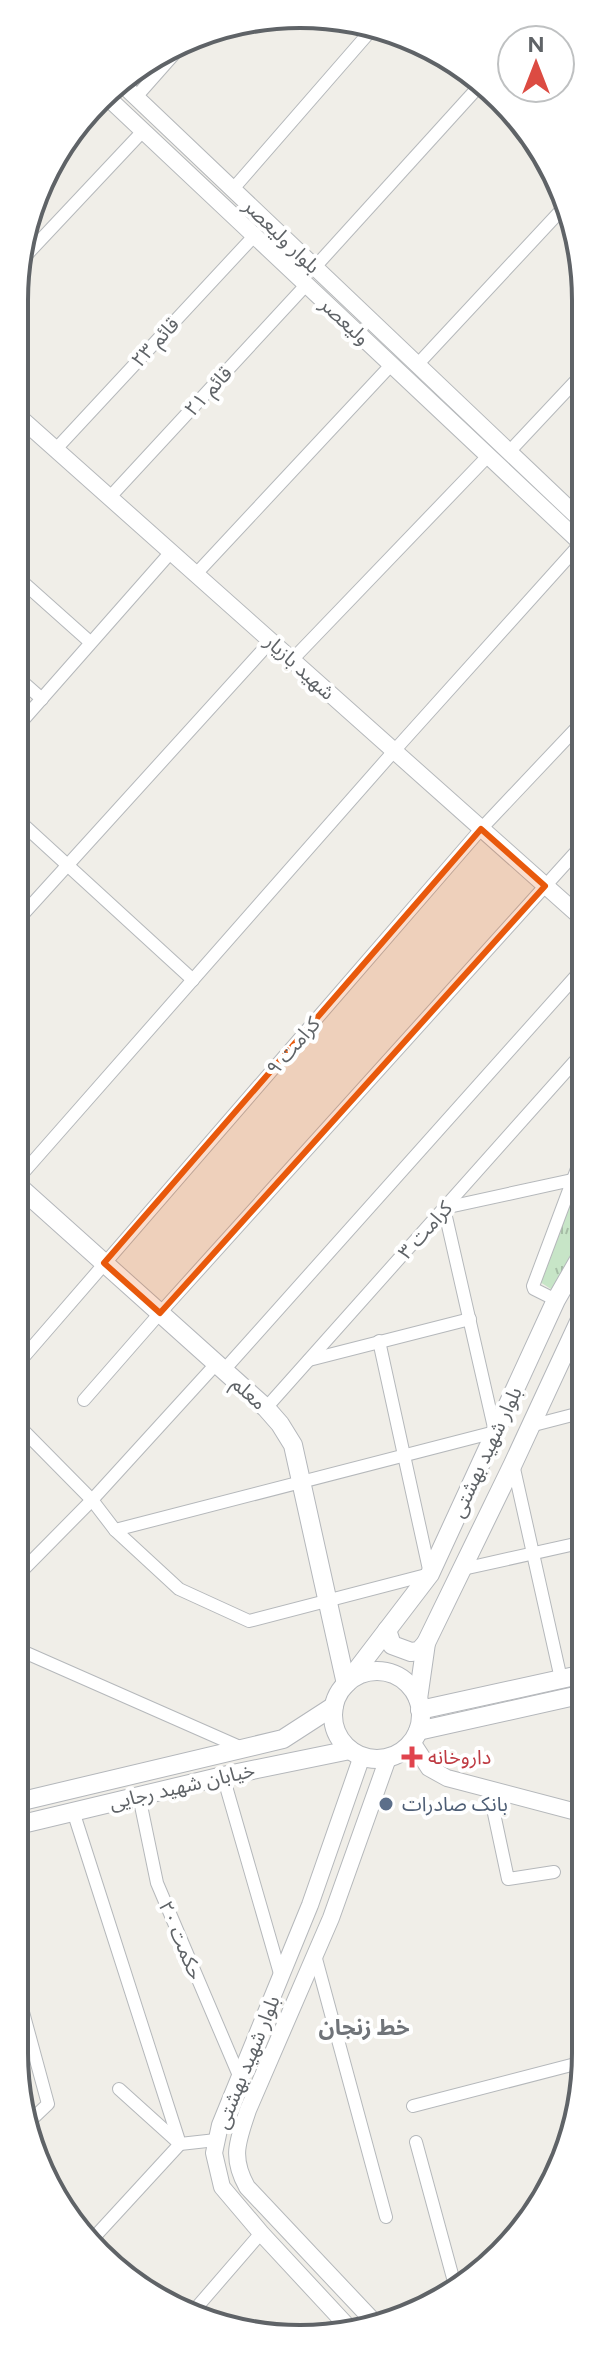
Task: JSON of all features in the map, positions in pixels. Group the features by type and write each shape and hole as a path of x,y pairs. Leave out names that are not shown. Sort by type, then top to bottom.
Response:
{"main road":[{"name":"معلم","path":"29,1195 266,1408 280,1424 293,1445 303,1483 346,1684"},
{"name":"بلوار شهید بهشتی","path":"346,1684 430,1574 556,1300 572,1272"},
{"name":"بلوار شهید بهشتی","path":"419,1704 426,1643 572,1337"},
{"path":"387,1630 392,1645 401,1650 419,1651 426,1643"},
{"path":"386,1672 399,1677 410,1687 419,1704 415,1736 401,1752 388,1758 375,1759 356,1753 341,1741 335,1730 334,1706 338,1694 358,1676 386,1672"},
{"path":"419,1704 572,1677"},
{"path":"415,1736 572,1697"},
{"name":"خیابان شهید رجایی","path":"29,1800 283,1739 334,1706"},
{"name":"خیابان شهید رجایی","path":"29,1822 223,1776 356,1753"}],"street":[{"path":"233,189 366,36"},
{"path":"136,97 164,65"},
{"name":"بلوار ولیعصر","path":"128,89 572,512"},
{"path":"315,267 474,91"},
{"name":"ولیعصر","path":"113,103 572,535"},
{"path":"33,248 143,131"},
{"path":"417,365 558,213"},
{"name":"قائم ۲۳","path":"56,449 254,236"},
{"name":"قائم ۲۱","path":"110,497 306,285"},
{"path":"196,574 391,365"},
{"path":"509,452 572,385"},
{"name":"شهید بازیار","path":"28,425 572,910"},
{"path":"292,660 488,456"},
{"path":"28,714 171,552"},
{"path":"28,1168 394,751 572,555"},
{"path":"28,587 90,642"},
{"path":"28,908 271,641"},
{"path":"28,687 42,699"},
{"name":"کرامت ۹","path":"29,1351 481,829 572,733"},
{"path":"28,829 193,980"},
{"path":"84,1400 572,856"},
{"path":"29,1564 220,1367 572,980"},
{"name":"کرامت ۳","path":"266,1408 572,1064"},
{"path":"115,1530 495,1432 444,1208 572,1180"},
{"path":"556,1300 533,1286 572,1180"},
{"path":"309,1360 470,1319"},
{"path":"29,1436 92,1500 115,1530 179,1589 249,1621 430,1574 379,1341"},
{"path":"530,1426 572,1415"},
{"path":"513,1464 561,1679"},
{"path":"463,1569 572,1544"},
{"path":"29,1654 245,1749"},
{"path":"415,1736 429,1768 447,1778 572,1811"},
{"name":"بلوار شهید بهشتی","path":"343,2322 222,2187 216,2165 216,2140 310,1905 356,1753"},
{"name":"بلوار شهید بهشتی","path":"369,2316 247,2187 237,2165 237,2143 248,2110 331,1918 388,1758"},
{"path":"223,1776 281,1978"},
{"path":"489,1790 508,1879 554,1872"},
{"name":"حکمت ۲۰","path":"139,1796 157,1883 240,2078"},
{"path":"73,1811 180,2144"},
{"path":"310,1905 331,1918"},
{"path":"315,1955 386,2217"},
{"path":"29,2034 48,2104 35,2116"},
{"path":"413,2106 571,2065"},
{"path":"119,2089 180,2144"},
{"path":"98,2234 180,2144 216,2140"},
{"path":"416,2142 453,2278"},
{"path":"199,2305 261,2233"}],"highlighted area":[{"path":"481,829 545,886 160,1313 104,1263"}],"green space":[{"path":"572,1198 572,1257 554,1291 540,1282"}],"place":[{"name":"داروخانه","path":"412,1757"},
{"name":"بانک صادرات","path":"386,1804"}],"district":[{"name":"خط زنجان","path":"364,2027"}]}
